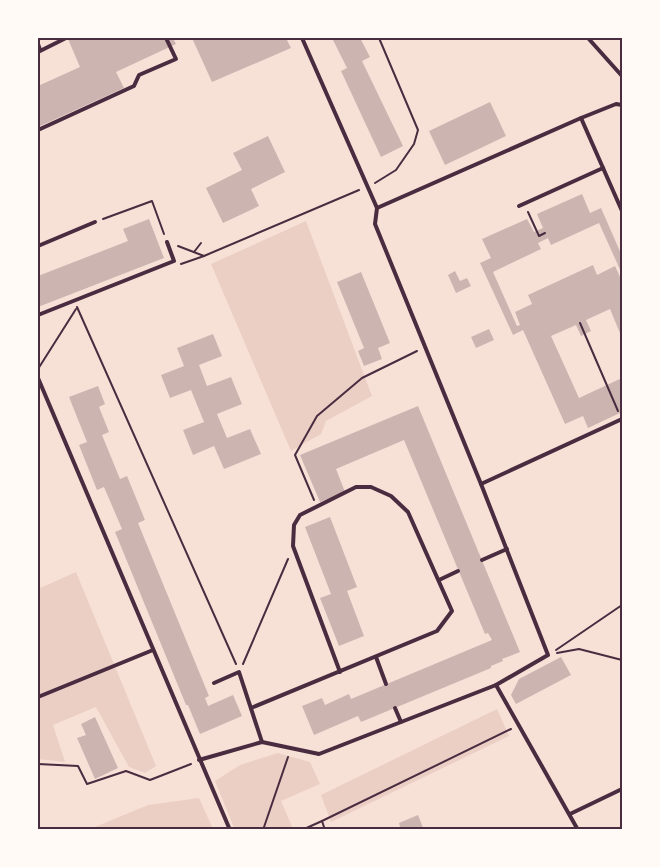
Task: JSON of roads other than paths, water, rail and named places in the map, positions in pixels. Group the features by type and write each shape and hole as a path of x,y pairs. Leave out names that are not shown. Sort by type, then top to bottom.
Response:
{"lane":[{"path":"38,44 39,51 66,38"},
{"path":"38,130 134,86 139,75 176,59 166,38"},
{"path":"199,760 262,742 319,754 496,685 549,655 375,224 376,208 302,38"},
{"path":"588,38 622,76"},
{"path":"376,208 581,118 616,105 622,105"},
{"path":"581,118 622,211"},
{"path":"519,206 603,168"},
{"path":"38,246 95,222"},
{"path":"38,315 174,261 167,242"},
{"path":"38,378 230,830"},
{"path":"481,484 622,420"},
{"path":"251,708 297,690 376,657 437,631 452,611 408,512 391,496 371,487 356,488 300,514 294,525 293,546 340,672"},
{"path":"482,560 507,549"},
{"path":"439,580 458,571"},
{"path":"38,697 153,650"},
{"path":"376,657 386,684"},
{"path":"214,683 239,672 262,742"},
{"path":"496,685 578,830"},
{"path":"395,708 401,722"},
{"path":"570,814 622,789"}]}
